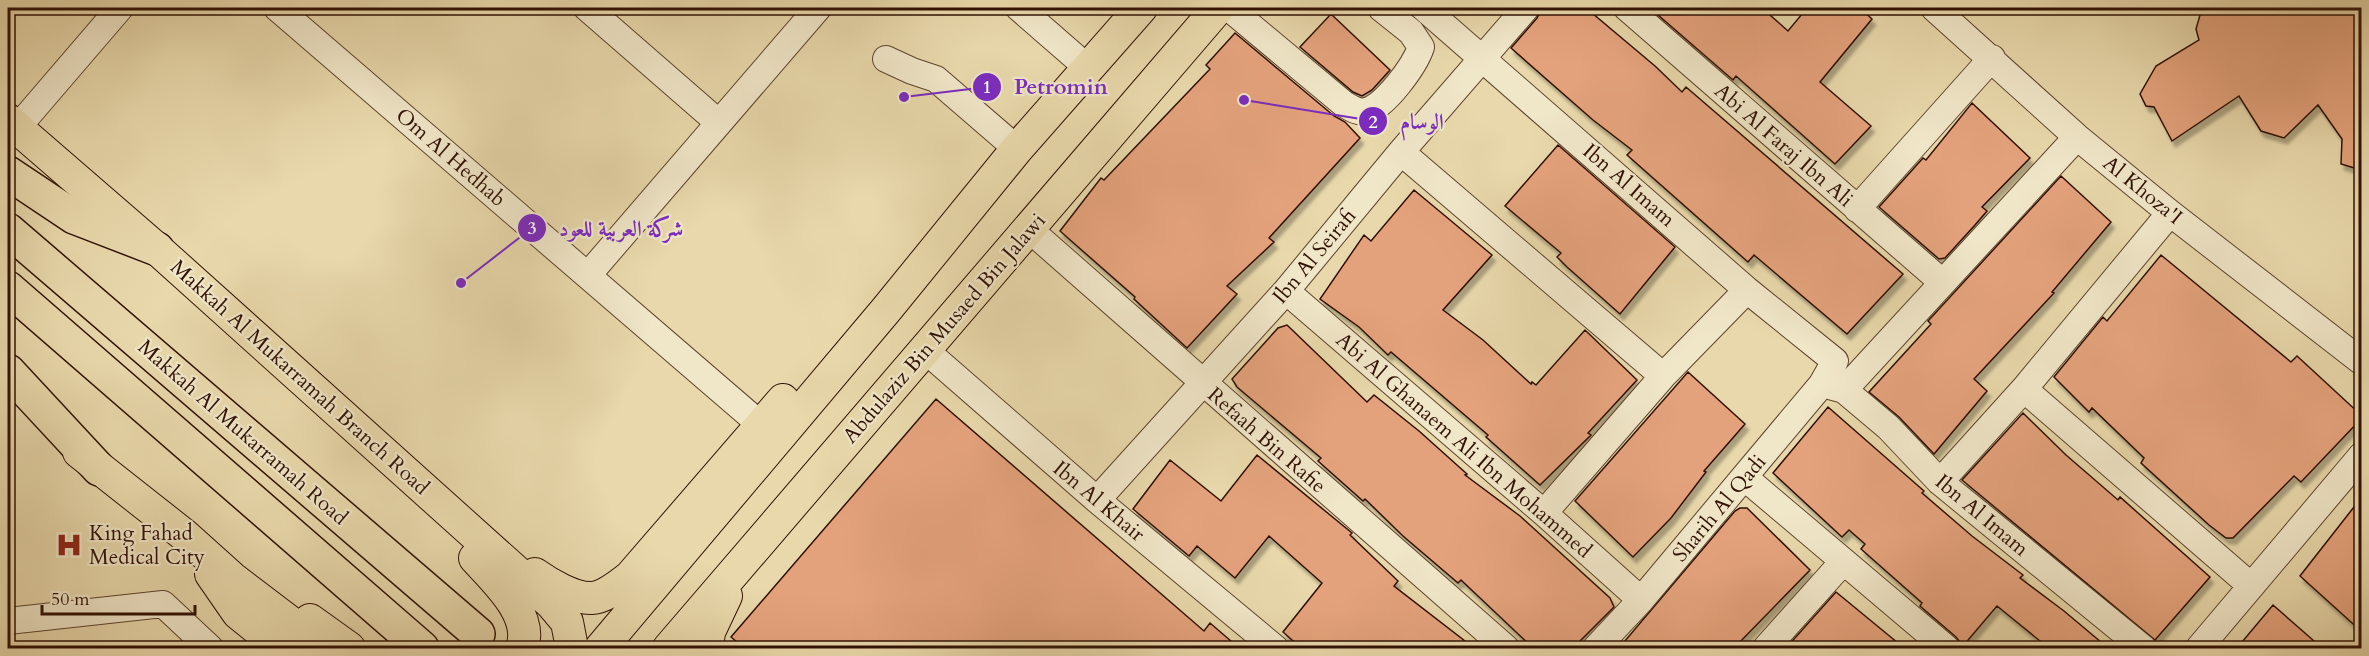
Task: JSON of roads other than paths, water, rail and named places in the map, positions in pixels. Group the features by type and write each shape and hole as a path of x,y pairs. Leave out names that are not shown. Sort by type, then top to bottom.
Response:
{"highway":[{"path":"8,173 74,217 157,249"},
{"name":"Makkah Al Mukarramah Road","path":"8,230 478,634"},
{"path":"8,288 422,648"},
{"path":"8,371 99,469"}],"main road":[{"path":"601,648 886,310 1017,149 1141,8"},
{"name":"Abdulaziz Bin Musaed Bin Jalawi","path":"669,648 1030,230 1218,8"},
{"name":"Makkah Al Mukarramah Branch Road","path":"12,124 157,249 551,603 567,622 572,648"},
{"path":"371,442 526,567 557,589 592,598 611,591 630,577 835,340 886,310"},
{"path":"8,392 99,469 183,534 232,578 324,648"},
{"path":"371,442 513,600 525,640 522,648"},
{"path":"183,534 238,613 282,648"},
{"path":"183,534 224,555 349,648"},
{"path":"706,648 709,632 742,561"},
{"path":"618,648 659,582"}],"street":[{"path":"12,124 120,8"},
{"name":"Om Al Hedhab","path":"277,8 761,425"},
{"path":"588,275 818,8"},
{"path":"1019,8 1089,69"},
{"path":"1229,8 1344,104 1356,111 1367,111 1389,95 1416,62 1421,47 1411,32 1382,8"},
{"name":"Ibn Al Imam","path":"1424,8 1482,56 1748,290 1835,361"},
{"name":"Ibn Al Seirafi","path":"1097,500 1286,291 1482,56 1526,8"},
{"name":"Abi Al Faraj Ibn Ali","path":"1627,8 1942,282"},
{"name":"Al Khoza'I","path":"1934,8 2077,137 2170,213 2361,362"},
{"path":"591,9 719,123"},
{"path":"1857,209 1992,58"},
{"path":"886,59 936,79 1017,149"},
{"name":"Sharih Al Qadi","path":"1596,648 1641,600 1744,477 1942,282 2077,137"},
{"path":"1401,152 1663,376"},
{"path":"1940,482 2024,389 2170,213"},
{"name":"Refaah Bin Rafie","path":"1030,230 1506,648"},
{"path":"1544,513 1663,376 1748,290"},
{"name":"Abi Al Ghanaem Ali Ibn Mohammed","path":"1286,291 1544,513 1641,600"},
{"name":"Ibn Al Khair","path":"925,350 1097,500 1275,648"},
{"name":"Sharih Al Qadi","path":"1833,387 1835,361"},
{"name":"Ibn Al Imam","path":"1833,387 1888,428 1940,482 2143,648"},
{"path":"2024,389 2250,585"},
{"path":"2199,648 2361,455"},
{"path":"1744,477 1842,563 1946,648"},
{"path":"1766,648 1842,563"},
{"path":"8,621 163,604 210,648"}],"place":[{"name":"Petromin","path":"904,97"},
{"name":"الوسام","path":"1244,100"},
{"name":"شركة العربية للعود","path":"461,283"},
{"name":"King Fahad Medical City","path":"69,545"}]}
